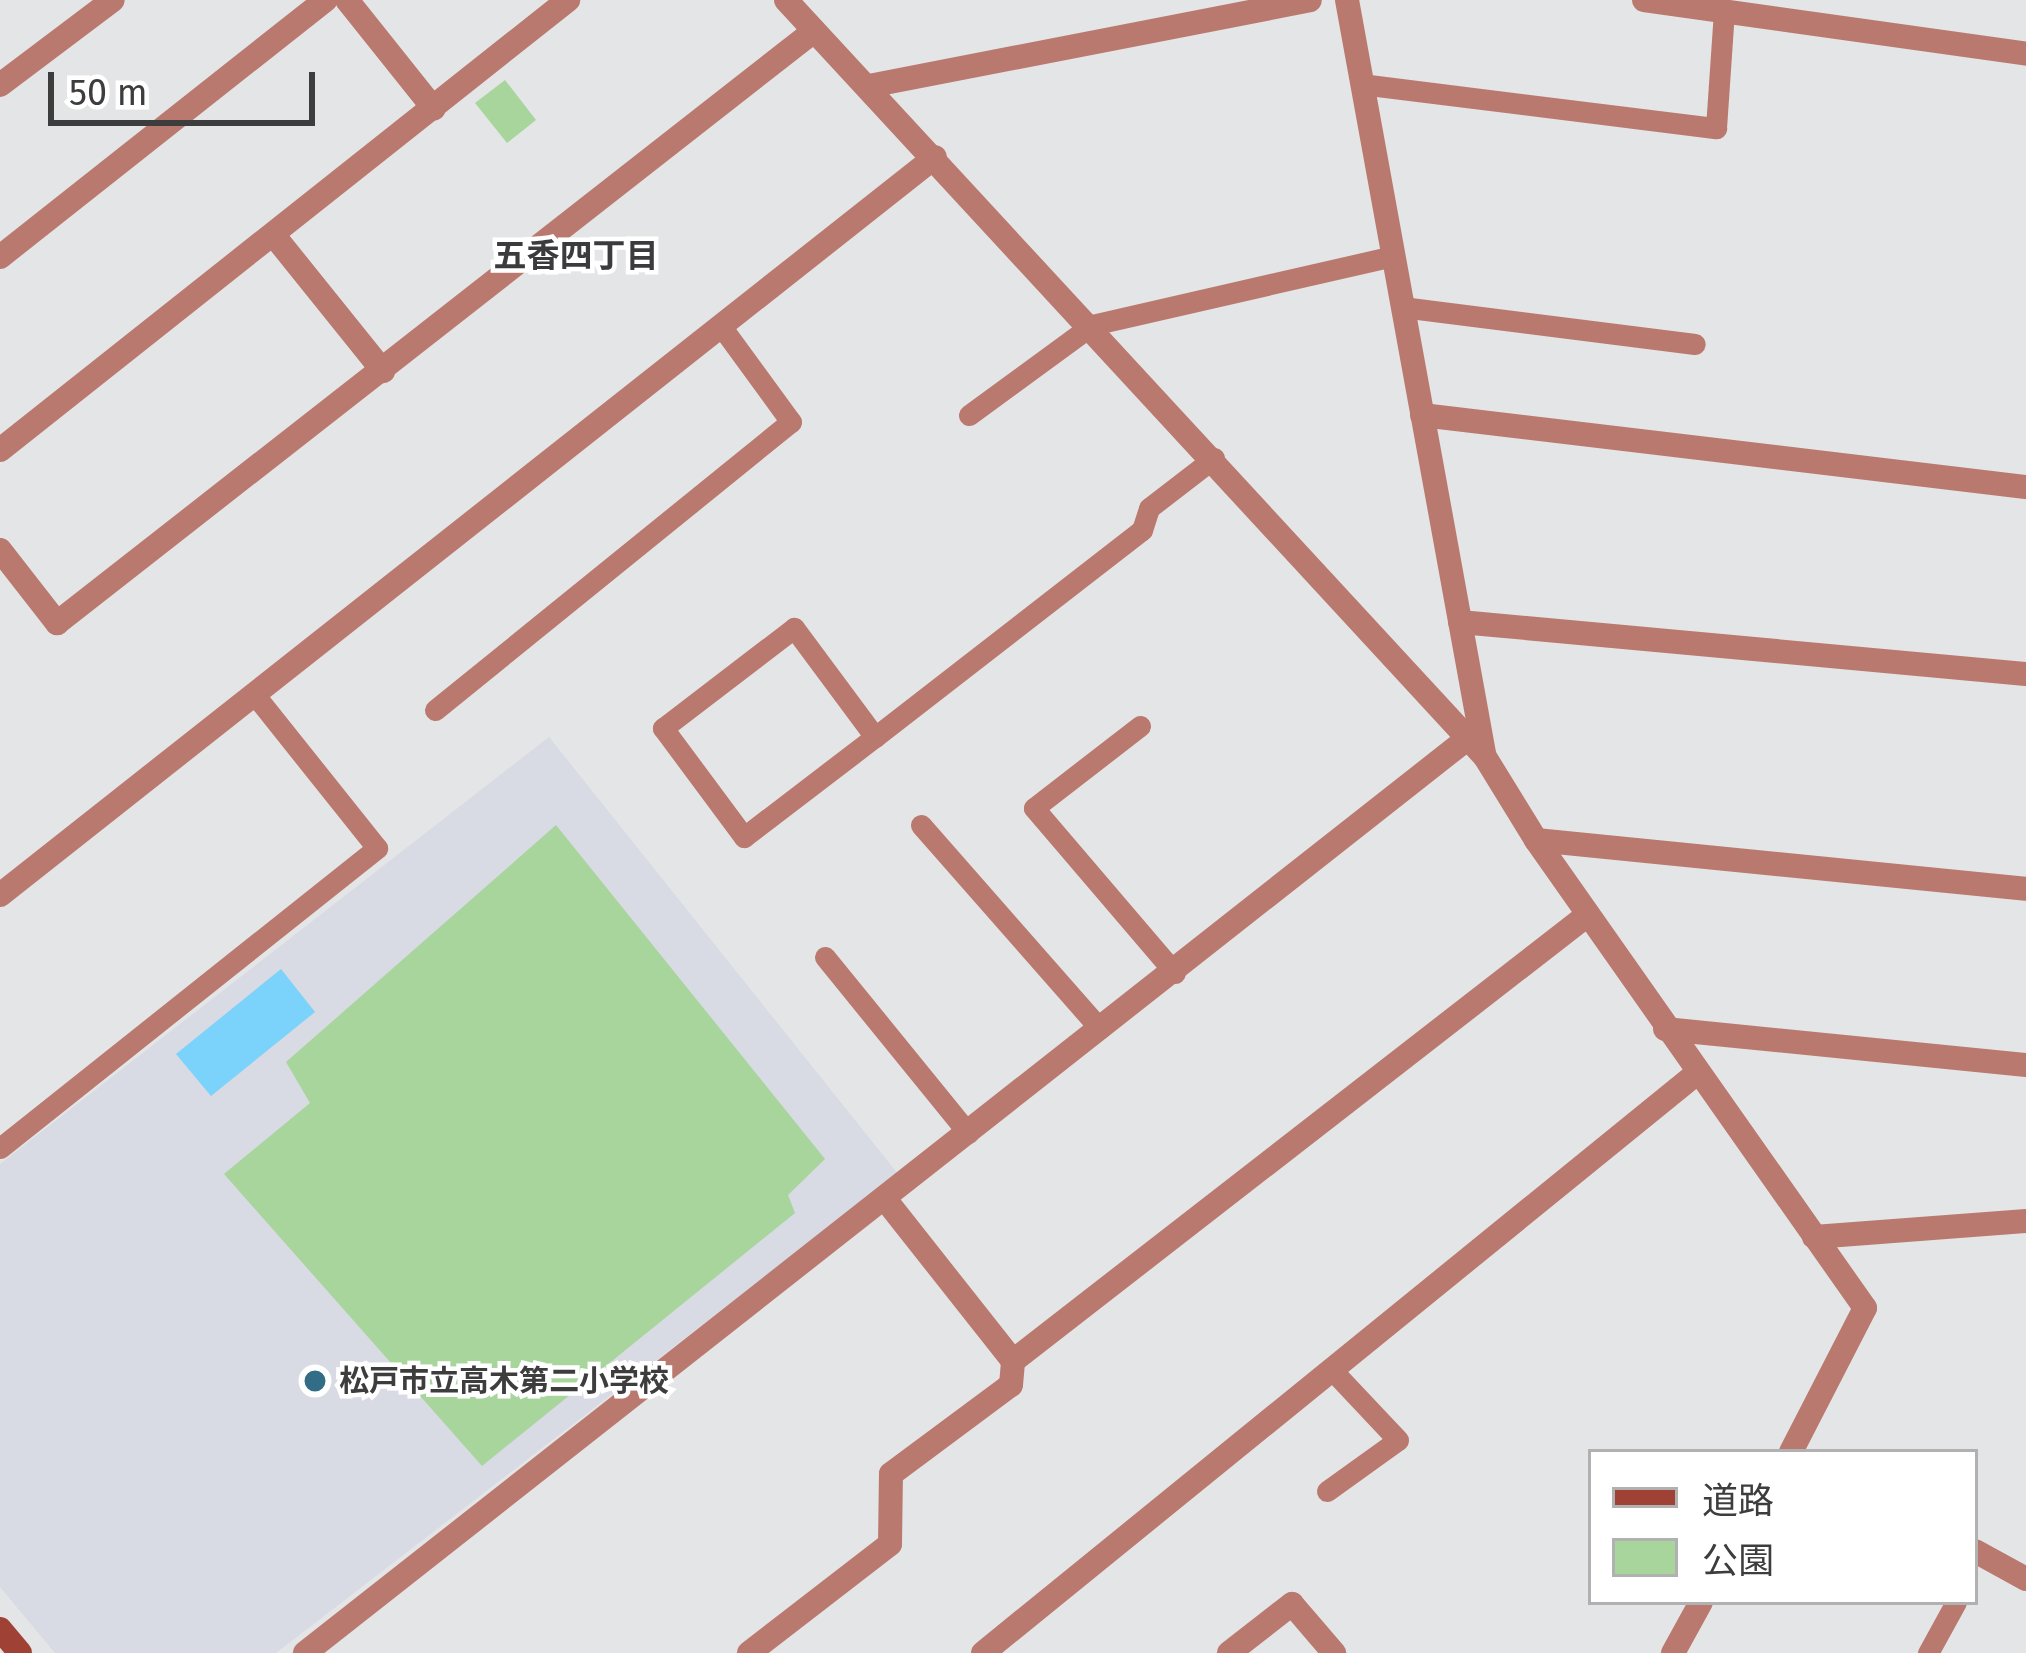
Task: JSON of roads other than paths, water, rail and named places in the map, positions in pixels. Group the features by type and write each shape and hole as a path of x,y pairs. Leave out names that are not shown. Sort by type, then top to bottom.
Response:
{"main road":[{"path":"0,1629 20,1653"}],"street":[{"path":"0,85 113,0"},
{"path":"0,256 326,0"},
{"path":"347,0 434,109"},
{"path":"1,446 276,238 568,0"},
{"path":"787,0 1092,325 1476,748 1664,1029 1865,1308 1796,1449"},
{"path":"869,86 1310,0"},
{"path":"1346,0 1460,622 1476,748"},
{"path":"1644,0 2026,54"},
{"path":"0,550 57,623 814,31"},
{"path":"0,895 935,157"},
{"path":"276,238 383,371"},
{"path":"1422,415 2026,487"},
{"path":"1460,622 2026,674"},
{"path":"305,1653 1100,1029 1476,748"},
{"path":"1536,839 2026,890"},
{"path":"1013,1361 1586,916"},
{"path":"1664,1029 2026,1065"},
{"path":"982,1653 1696,1075"},
{"path":"749,1653 890,1544 891,1474 1011,1385 1013,1361 885,1199"},
{"path":"1814,1238 2026,1221"},
{"path":"1978,1559 2026,1579"},
{"path":"1229,1653 1292,1604 1334,1653"},
{"path":"1673,1653 1698,1605"}],"lane":[{"path":"1361,84 1715,128 1724,11"},
{"path":"970,415 1092,325 1393,256"},
{"path":"1402,307 1695,344"},
{"path":"435,710 791,422 721,326"},
{"path":"875,736 794,628 663,728 744,837 875,736 1142,530 1149,508 1214,458"},
{"path":"0,1148 376,848 254,694"},
{"path":"1140,726 1034,808 1175,973"},
{"path":"921,825 1100,1029"},
{"path":"825,957 968,1133"},
{"path":"1327,1491 1398,1441 1333,1371"},
{"path":"1928,1653 1954,1605"}],"water":[{"path":"281,969 315,1012 211,1096 176,1054"}],"place":[{"name":"松戸市立高木第二小学校","path":"315,1381"}],"district":[{"name":"五香四丁目","path":"576,257"}]}
